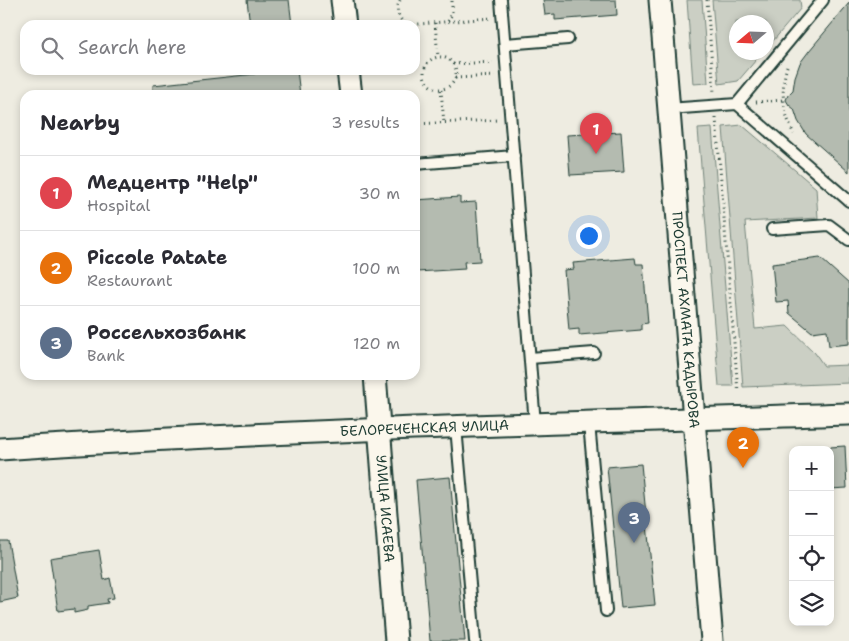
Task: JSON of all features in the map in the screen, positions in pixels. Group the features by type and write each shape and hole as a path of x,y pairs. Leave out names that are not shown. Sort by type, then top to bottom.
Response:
{"street":[{"path":"342,0 344,20"},
{"name":"ПРОСПЕКТ АХМАТА КАДЫРОВА","path":"660,0 712,641"},
{"path":"349,75 350,90"},
{"name":"УЛИЦА ИСАЕВА","path":"375,380 396,641"},
{"name":"БЕЛОРЕЧЕНСКАЯ УЛИЦА","path":"0,449 380,430 849,414"}],"lane":[{"path":"501,0 535,424"},
{"path":"737,104 823,0"},
{"path":"505,44 568,40"},
{"path":"668,108 737,104 849,201"},
{"path":"420,164 514,156"},
{"path":"772,229 829,225 848,236"},
{"path":"530,358 594,353"},
{"path":"590,423 606,611"},
{"path":"456,427 475,641"}],"path":[{"path":"400,0 397,10 402,20"},
{"path":"448,22 452,14 452,0"},
{"path":"707,0 738,392"},
{"path":"420,24 491,18"},
{"path":"435,23 438,57"},
{"path":"438,57 447,59 453,64 456,72 455,78 449,87 441,90 429,86 424,75 427,63 438,57"},
{"path":"789,61 783,80 783,100 787,120 796,138"},
{"path":"453,64 494,62"},
{"path":"455,78 495,76"},
{"path":"441,90 444,123"},
{"path":"737,104 783,100"},
{"path":"420,124 498,120"}],"shaded area":[{"path":"687,0 702,0 708,83 693,84"},
{"path":"712,0 800,0 801,8 774,40 774,15 729,15 729,60 756,60 738,81 719,84"},
{"path":"742,125 816,188 818,218 745,222 755,329 787,326 815,353 824,366 849,365 849,383 743,387 723,127"},
{"path":"712,128 733,386 719,386 698,129"}],"building":[{"path":"247,0 289,0 291,20 249,20"},
{"path":"543,0 616,0 617,15 555,20 555,14 545,15"},
{"path":"849,3 849,172 806,134 798,121 794,109 786,100 793,90 800,63"},
{"path":"246,75 298,75 299,90 153,90 153,85"},
{"path":"621,132 624,172 570,175 567,135"},
{"path":"460,197 460,203 476,202 480,261 464,262 465,269 420,272 420,200"},
{"path":"635,258 636,264 643,264 648,323 641,324 641,330 579,335 579,329 569,330 564,270 574,269 573,263"},
{"path":"820,258 849,284 849,344 829,346 827,330 812,332 789,313 788,301 776,302 772,264"},
{"path":"845,446 847,488 834,489 834,447"},
{"path":"641,464 655,605 621,608 607,467"},
{"path":"450,477 465,641 430,641 416,480"},
{"path":"0,541 8,541 18,598 0,602"},
{"path":"99,550 104,580 110,578 114,598 107,599 108,603 88,606 88,610 74,613 74,609 58,611 50,558"}],"place":[{"name":"Медцентр \"Help\"","path":"596,154"},
{"name":"Piccole Patate","path":"743,468"},
{"name":"Россельхозбанк","path":"634,543"}]}
